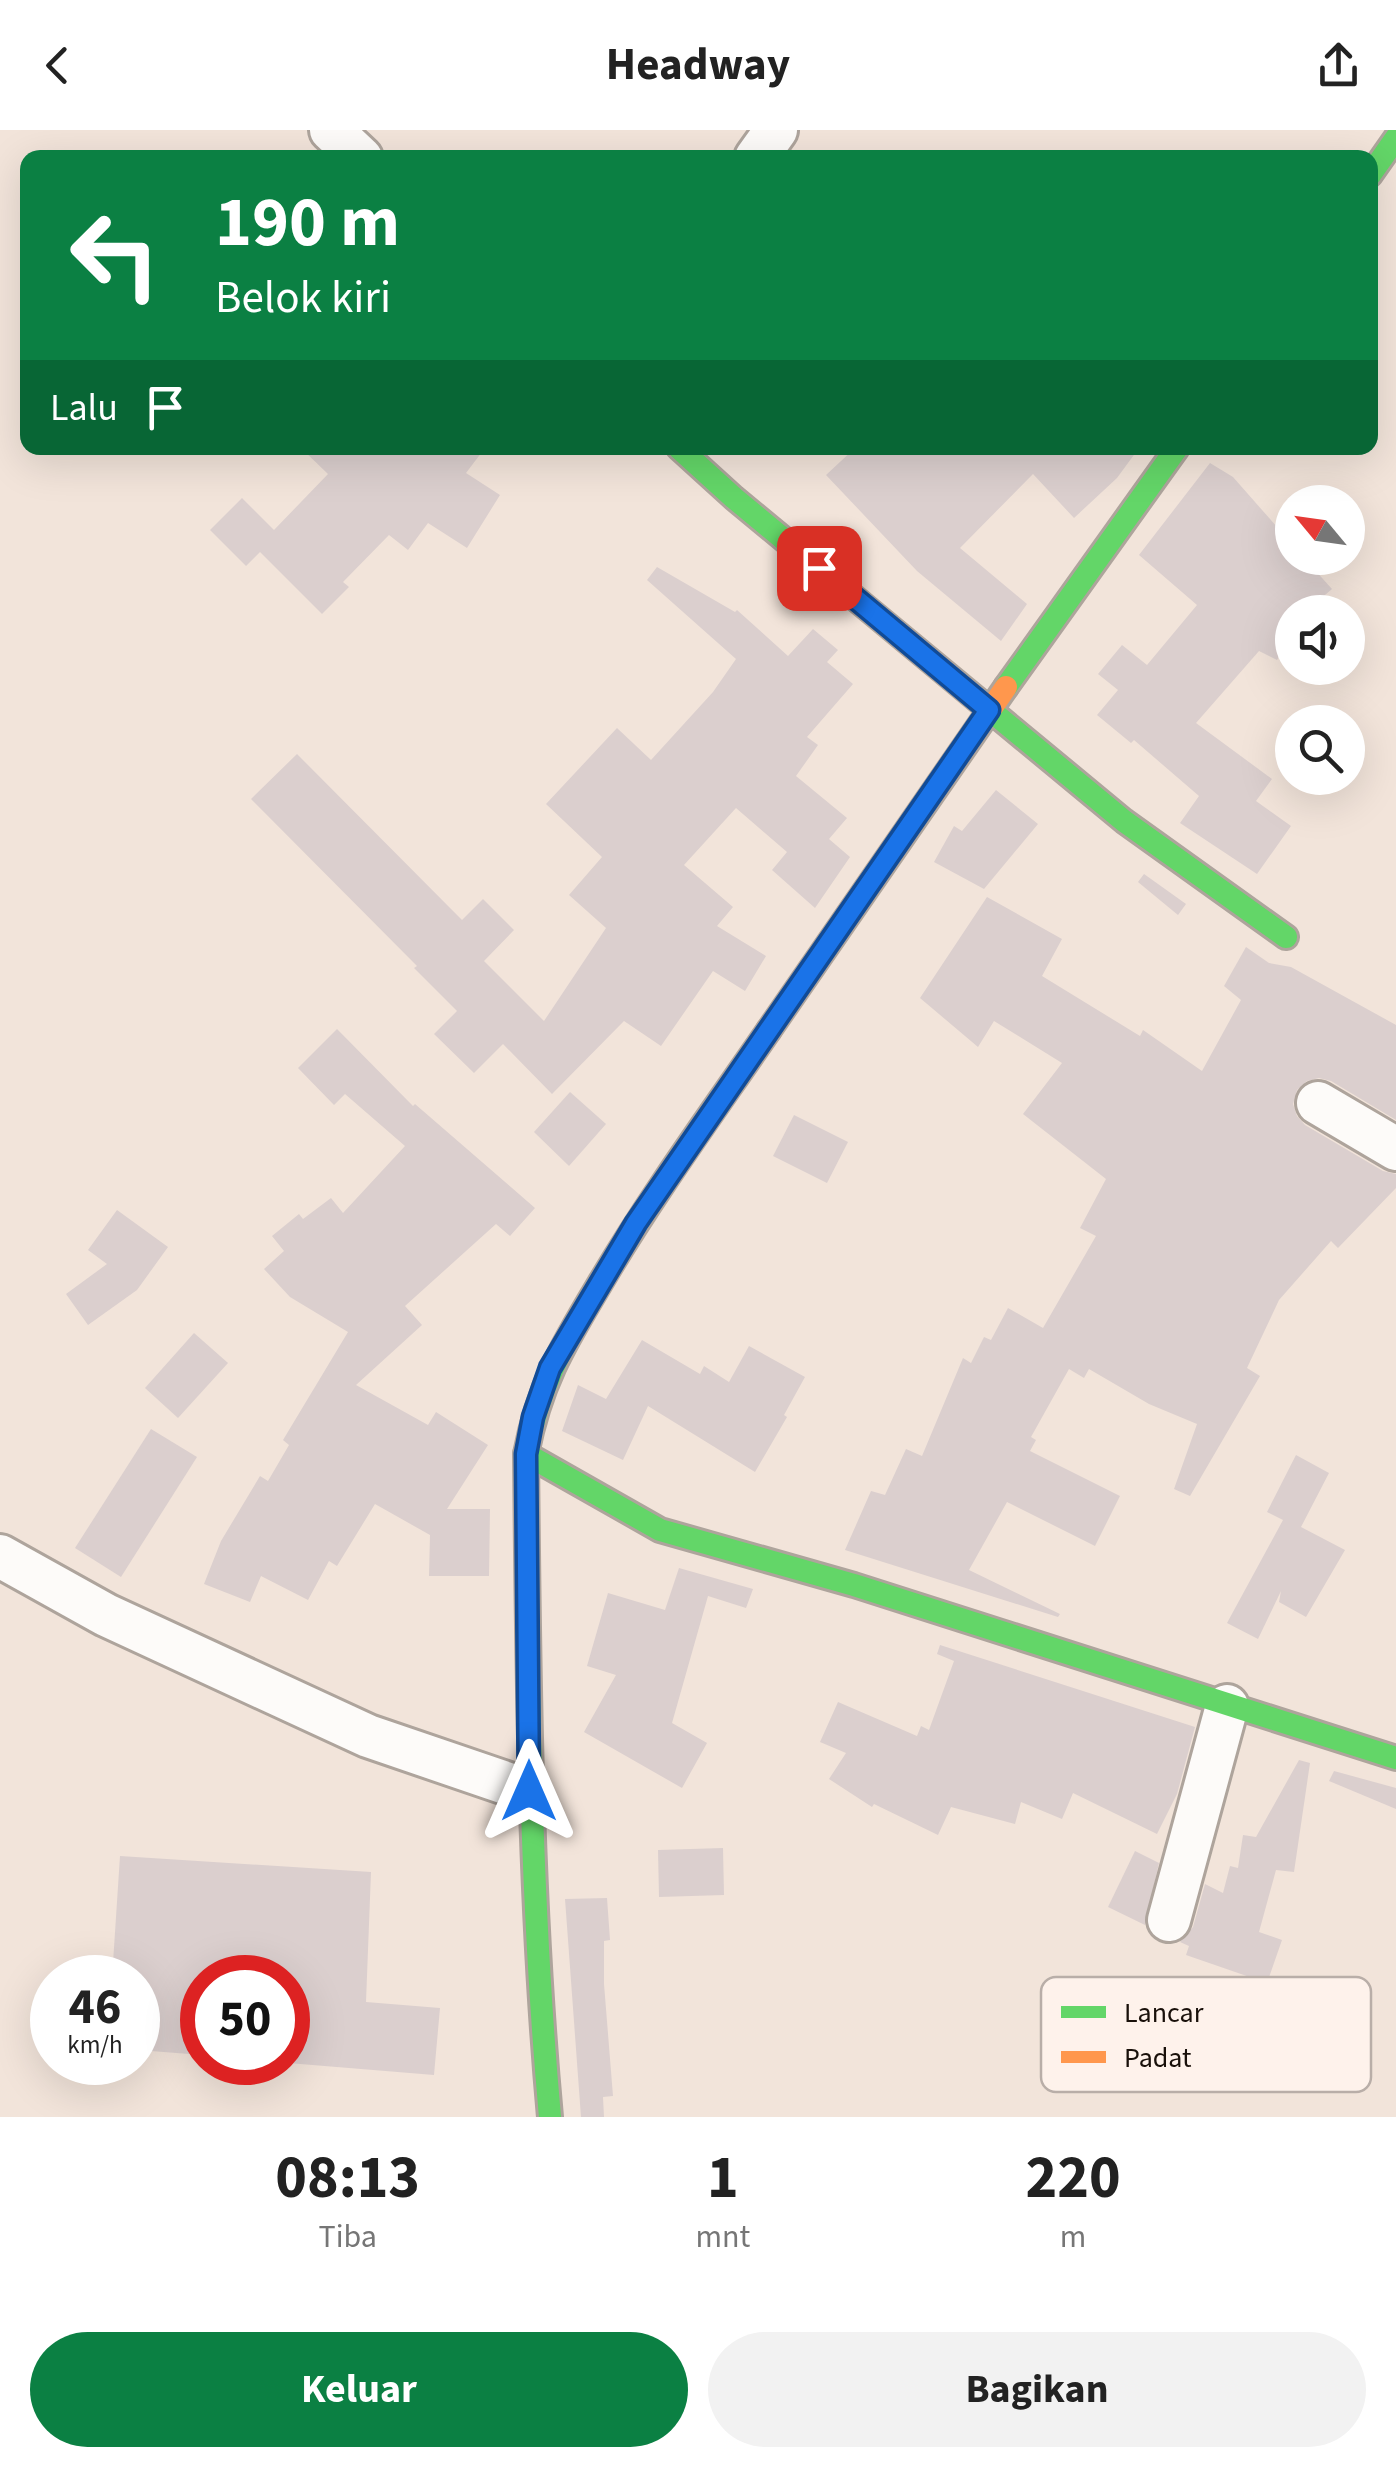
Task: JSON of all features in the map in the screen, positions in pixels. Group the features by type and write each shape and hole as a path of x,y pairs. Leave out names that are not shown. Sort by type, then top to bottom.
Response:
{"main road":[{"path":"1378,164 1395,140"},
{"path":"687,455 1124,821 1286,937"},
{"path":"550,2117 529,1791 526,1454 533,1417 550,1368 636,1223 989,710 1172,455"},
{"path":"526,1454 660,1530 1067,1652 1396,1758"}],"street":[{"path":"331,130 353,150"},
{"path":"1318,1104 1396,1149"},
{"path":"0,1556 106,1615 368,1736 529,1791"},
{"path":"1169,1920 1227,1706"}],"building":[{"path":"308,455 480,455 466,473 500,495 467,548 428,523 408,550 389,535 343,582 349,587 322,614 260,552 246,566 210,530 242,498 274,530 328,474"},
{"path":"847,455 1134,455 1117,478 1074,518 1033,474 960,548 1027,604 1001,641 917,571 826,475"},
{"path":"1210,463 1233,477 1275,525 1275,575 1319,575 1332,589 1325,595 1275,595 1275,659 1259,651 1196,723 1272,779 1256,801 1291,826 1257,874 1180,823 1199,796 1134,740 1131,743 1097,715 1118,690 1098,674 1122,645 1147,665 1197,605 1139,555"},
{"path":"657,567 737,610 788,656 813,629 838,650 827,662 853,684 807,737 818,745 796,776 847,818 829,839 850,857 815,908 772,870 787,852 736,808 684,865 733,907 717,926 766,956 745,991 713,971 661,1046 624,1021 552,1094 503,1044 474,1073 434,1034 457,1011 251,799 297,754 462,920 483,899 514,930 484,961 544,1021 606,928 569,895 602,857 546,804 617,728 651,760 713,692 736,659 647,580"},
{"path":"996,790 1038,824 984,889 934,862 954,826 962,831"},
{"path":"1144,874 1186,904 1178,915 1138,882"},
{"path":"987,897 1062,939 1042,976 1140,1036 1143,1030 1202,1071 1241,1000 1224,986 1246,947 1269,963 1291,967 1396,1025 1396,1120 1331,1081 1319,1078 1307,1081 1297,1090 1293,1104 1305,1125 1383,1171 1396,1174 1396,1188 1338,1248 1331,1241 1279,1300 1247,1368 1260,1376 1190,1496 1174,1489 1197,1424 1149,1404 1089,1369 1084,1378 1069,1369 1031,1437 1036,1440 1030,1451 1120,1496 1095,1546 1007,1502 969,1570 1060,1614 1058,1617 845,1550 871,1491 885,1495 906,1449 922,1456 963,1358 971,1363 984,1337 991,1340 1008,1308 1043,1328 1096,1236 1080,1228 1106,1179 1023,1114 1062,1063 994,1021 978,1047 920,998"},
{"path":"337,1029 413,1106 535,1208 510,1236 496,1224 405,1306 422,1325 356,1385 428,1425 436,1412 488,1445 447,1509 490,1509 489,1576 429,1576 430,1535 375,1504 337,1566 329,1561 308,1600 261,1576 250,1602 204,1584 221,1541 260,1476 268,1481 289,1445 283,1440 348,1332 290,1297 264,1269 284,1251 272,1236 299,1214 303,1219 331,1198 343,1213 405,1146 345,1094 334,1105 298,1068"},
{"path":"570,1092 606,1124 569,1166 534,1132"},
{"path":"794,1115 848,1142 827,1183 773,1156"},
{"path":"117,1210 168,1247 137,1290 88,1325 66,1294 107,1264 88,1250"},
{"path":"194,1333 228,1363 178,1418 145,1388"},
{"path":"642,1340 700,1374 704,1366 729,1382 749,1346 805,1377 755,1472 648,1406 623,1460 562,1431 578,1385 606,1399"},
{"path":"151,1429 197,1457 121,1577 75,1548"},
{"path":"1296,1455 1329,1473 1301,1527 1345,1550 1306,1617 1279,1602 1281,1591 1258,1639 1227,1623 1283,1520 1267,1512"},
{"path":"679,1568 753,1589 746,1608 708,1596 672,1723 707,1743 682,1788 584,1732 616,1675 587,1666 608,1593 665,1610"},
{"path":"940,1645 1195,1727 1177,1794 1157,1834 1073,1793 1062,1819 1021,1802 1015,1824 951,1807 938,1835 874,1804 872,1807 829,1779 846,1753 820,1742 838,1702 917,1736 921,1726 929,1730 954,1661 937,1654"},
{"path":"1299,1760 1310,1763 1294,1872 1276,1870 1259,1932 1282,1940 1269,1977 1250,1977 1186,1955 1189,1946 1180,1942 1193,1927 1205,1884 1223,1893 1230,1866 1238,1868 1243,1835 1256,1837"},
{"path":"1334,1771 1396,1788 1396,1809 1329,1781"},
{"path":"723,1848 724,1895 659,1897 658,1850"},
{"path":"1135,1851 1159,1863 1145,1925 1108,1907"},
{"path":"120,1856 371,1872 366,2002 440,2008 434,2075 310,2065 310,1955 180,1955 180,2053 160,2052 160,1955 114,1955"},
{"path":"607,1898 610,1940 604,1941 604,1984 613,2096 603,2097 604,2117 581,2117 565,1899"}],"traffic: fast":[{"path":"1378,164 1396,138"},
{"path":"687,455 1124,821 1286,937"},
{"path":"1006,687 1172,455"},
{"path":"550,2117 534,1869 526,1454 546,1383 576,1323 642,1216 769,1030"},
{"path":"526,1454 660,1530 854,1585 1396,1758"}],"traffic: slow":[{"path":"769,1030 1006,687"}],"route":[{"path":"529,1791 526,1454 533,1417 550,1368 636,1223 989,710 819,568"}]}
